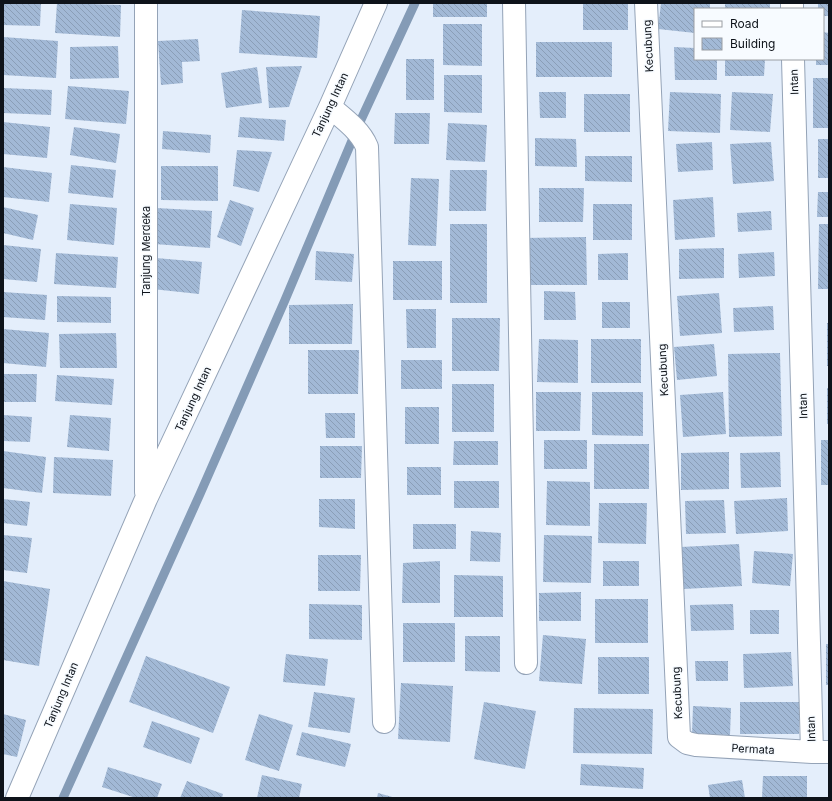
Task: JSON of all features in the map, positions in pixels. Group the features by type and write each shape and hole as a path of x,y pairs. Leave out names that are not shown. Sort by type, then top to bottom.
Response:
{"street":[{"name":"Tanjung Merdeka","path":"146,3 146,499"},
{"name":"Tanjung Intan","path":"17,798 146,499 337,112 376,3"},
{"path":"514,3 526,664"},
{"name":"Kecubung","path":"646,3 679,737"},
{"name":"Intan","path":"793,60 820,752"},
{"path":"337,112 364,139 367,147 384,722"},
{"name":"Permata","path":"679,737 686,743 696,745 820,752"}],"building":[{"path":"3,3 41,3 40,26 3,25"},
{"path":"57,3 121,5 120,37 55,33"},
{"path":"433,3 487,3 487,17 433,17"},
{"path":"583,3 628,3 628,30 583,30"},
{"path":"661,3 710,3 710,8 694,8 694,33 658,29"},
{"path":"725,3 770,3 770,8 725,8"},
{"path":"818,3 829,3 829,16 824,16 824,8 818,8"},
{"path":"242,10 320,16 317,58 239,53"},
{"path":"443,24 482,24 482,66 443,65"},
{"path":"824,32 829,33 829,65 816,65 816,60 824,60"},
{"path":"3,37 58,41 56,78 3,75"},
{"path":"198,39 200,61 182,62 183,83 161,85 158,41"},
{"path":"536,42 612,42 612,77 536,77"},
{"path":"118,46 119,78 70,79 70,47"},
{"path":"674,47 694,48 694,60 717,60 717,80 675,80"},
{"path":"406,59 434,59 434,100 406,100"},
{"path":"725,60 765,60 764,76 725,76"},
{"path":"302,66 289,107 269,108 266,67"},
{"path":"257,67 262,103 226,108 221,73"},
{"path":"444,75 482,75 482,113 444,112"},
{"path":"813,78 829,78 829,128 813,128"},
{"path":"68,86 129,91 126,124 65,119"},
{"path":"3,88 52,90 51,115 3,113"},
{"path":"539,92 566,92 566,118 540,118"},
{"path":"670,92 721,94 720,133 668,131"},
{"path":"732,92 773,94 770,132 730,130"},
{"path":"584,94 630,94 630,132 584,132"},
{"path":"395,113 430,113 429,144 394,144"},
{"path":"240,117 286,120 284,141 238,137"},
{"path":"3,122 50,127 47,158 3,154"},
{"path":"448,123 487,125 485,162 446,160"},
{"path":"74,127 120,134 116,163 70,155"},
{"path":"163,131 211,135 210,153 162,149"},
{"path":"535,138 576,139 577,167 535,166"},
{"path":"818,139 829,139 829,178 818,178"},
{"path":"712,142 713,170 678,172 676,144"},
{"path":"771,142 774,181 733,184 730,144"},
{"path":"237,150 272,152 259,192 233,186"},
{"path":"585,156 632,156 632,182 585,181"},
{"path":"71,165 116,170 113,198 68,193"},
{"path":"161,166 218,166 218,201 161,200"},
{"path":"3,167 52,173 49,202 3,197"},
{"path":"450,170 487,170 486,211 449,211"},
{"path":"411,178 439,179 436,246 408,245"},
{"path":"539,188 584,188 583,222 539,222"},
{"path":"818,192 829,192 829,217 817,217"},
{"path":"713,197 715,237 675,240 673,200"},
{"path":"230,200 254,208 241,246 217,237"},
{"path":"70,204 117,208 114,245 67,240"},
{"path":"593,204 632,204 632,240 593,240"},
{"path":"3,207 38,215 33,240 3,233"},
{"path":"156,208 212,211 210,248 154,244"},
{"path":"771,211 772,230 738,232 737,213"},
{"path":"450,224 487,224 487,303 450,303"},
{"path":"819,224 829,224 829,289 818,289"},
{"path":"586,237 587,285 523,285 523,238"},
{"path":"3,245 41,249 37,282 3,279"},
{"path":"724,248 724,278 679,279 679,249"},
{"path":"316,251 354,254 352,282 315,280"},
{"path":"774,252 775,276 739,278 738,254"},
{"path":"56,253 118,257 116,288 54,284"},
{"path":"628,253 628,280 598,280 598,254"},
{"path":"156,258 202,262 199,294 152,289"},
{"path":"393,261 442,261 442,300 393,300"},
{"path":"544,291 575,292 576,320 544,320"},
{"path":"3,292 47,295 45,320 3,317"},
{"path":"719,293 722,333 680,336 677,296"},
{"path":"57,296 111,297 111,323 57,322"},
{"path":"602,302 630,302 630,328 602,328"},
{"path":"353,304 352,344 289,344 289,305"},
{"path":"773,306 774,330 734,332 733,308"},
{"path":"406,309 436,309 436,348 407,348"},
{"path":"452,318 500,318 499,371 452,371"},
{"path":"827,323 829,323 829,366 827,366"},
{"path":"3,329 49,333 46,367 3,363"},
{"path":"116,333 117,368 60,368 59,334"},
{"path":"539,339 578,340 578,383 537,382"},
{"path":"591,339 641,339 641,383 591,383"},
{"path":"714,344 717,376 677,380 674,347"},
{"path":"308,350 359,350 358,394 308,394"},
{"path":"780,353 782,436 729,437 728,354"},
{"path":"401,360 442,360 442,389 401,389"},
{"path":"3,374 37,374 36,402 3,402"},
{"path":"57,375 114,379 112,405 55,401"},
{"path":"452,384 494,384 494,432 452,432"},
{"path":"827,388 829,388 829,424 827,424"},
{"path":"536,392 581,392 580,431 536,431"},
{"path":"592,392 643,392 643,436 592,435"},
{"path":"723,392 726,434 683,437 680,395"},
{"path":"405,407 439,407 439,444 405,444"},
{"path":"325,413 355,413 355,438 326,438"},
{"path":"3,415 32,417 30,442 3,441"},
{"path":"70,415 111,418 109,451 67,447"},
{"path":"544,440 587,440 587,469 544,469"},
{"path":"821,440 829,440 829,485 821,485"},
{"path":"454,441 498,441 498,465 453,465"},
{"path":"594,444 649,444 649,489 594,489"},
{"path":"320,446 362,446 361,478 320,478"},
{"path":"3,451 46,457 42,493 3,488"},
{"path":"729,452 729,489 681,490 681,453"},
{"path":"780,452 781,487 741,488 740,453"},
{"path":"54,457 113,460 111,496 53,493"},
{"path":"407,467 441,467 441,495 407,495"},
{"path":"454,481 499,481 499,508 454,508"},
{"path":"547,481 590,482 590,526 546,525"},
{"path":"787,498 788,531 736,534 734,501"},
{"path":"3,499 30,502 27,526 3,523"},
{"path":"319,499 355,499 355,529 319,527"},
{"path":"724,500 726,533 686,534 685,501"},
{"path":"599,503 647,503 646,544 598,543"},
{"path":"413,524 456,524 456,549 413,549"},
{"path":"471,531 501,533 500,562 470,561"},
{"path":"3,535 32,538 27,573 3,570"},
{"path":"544,535 592,536 591,583 543,582"},
{"path":"739,544 742,586 683,589 681,547"},
{"path":"754,551 793,554 790,586 752,583"},
{"path":"318,555 361,555 360,591 318,591"},
{"path":"440,561 440,603 402,603 403,563"},
{"path":"603,561 639,561 639,586 603,586"},
{"path":"454,575 503,576 503,617 454,617"},
{"path":"3,581 50,589 39,666 3,660"},
{"path":"581,592 581,621 539,621 539,593"},
{"path":"595,599 648,599 648,643 595,643"},
{"path":"309,604 362,605 362,640 309,639"},
{"path":"733,604 734,630 691,631 690,605"},
{"path":"750,610 779,610 779,634 750,634"},
{"path":"403,623 455,623 455,662 403,662"},
{"path":"543,635 586,639 582,684 539,681"},
{"path":"465,636 500,636 500,672 465,671"},
{"path":"826,644 829,644 829,685 826,685"},
{"path":"791,652 793,686 744,688 743,654"},
{"path":"286,654 328,659 325,686 283,682"},
{"path":"146,656 230,687 213,733 129,702"},
{"path":"598,657 649,657 649,694 598,694"},
{"path":"695,661 728,661 728,681 696,681"},
{"path":"401,683 453,686 450,742 398,739"},
{"path":"314,692 355,698 350,733 308,727"},
{"path":"484,702 536,711 525,769 474,759"},
{"path":"740,702 799,702 799,734 740,734"},
{"path":"693,706 731,708 730,735 692,734"},
{"path":"574,708 653,709 652,754 573,753"},
{"path":"3,714 26,720 17,757 3,754"},
{"path":"259,714 293,725 279,771 245,760"},
{"path":"152,721 200,738 191,764 143,747"},
{"path":"302,732 351,744 345,767 296,755"},
{"path":"581,764 644,768 643,789 580,785"},
{"path":"108,767 162,784 157,798 136,798 102,787"},
{"path":"262,775 302,784 299,798 257,798"},
{"path":"763,776 807,776 807,798 762,798"},
{"path":"742,780 745,798 710,798 708,785"},
{"path":"187,781 223,794 222,798 180,798"},
{"path":"378,793 396,798 377,798"}],"waterway":[{"path":"63,798 200,494 285,300 359,124 415,3"}]}
